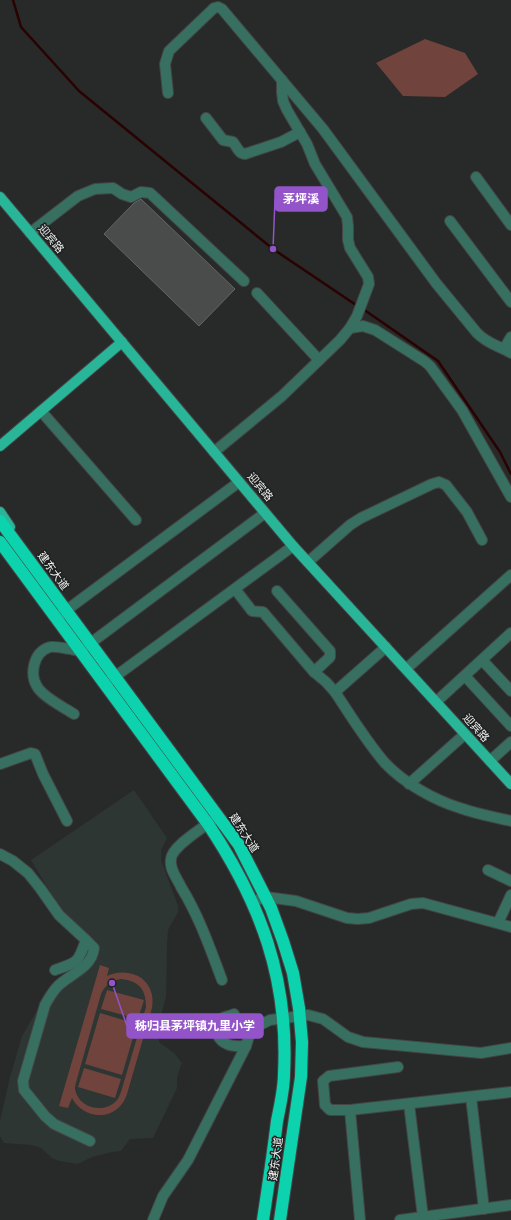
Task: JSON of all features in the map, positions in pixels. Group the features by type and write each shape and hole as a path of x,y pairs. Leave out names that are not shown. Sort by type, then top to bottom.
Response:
{"highway":[{"name":"建东大道","path":"0,521 239,845 271,908 293,973 300,1015 302,1042 301,1077 280,1220"},
{"name":"建东大道","path":"0,542 208,824 243,882 268,943 276,975 283,1018 285,1042 284,1075 263,1220"}],"main road":[{"name":"迎宾路","path":"0,197 265,513 511,784"},
{"path":"0,446 122,342"},
{"path":"0,512 8,523 20,547"},
{"path":"0,546 10,555"}],"street":[{"path":"168,93 165,64 169,51 214,8 218,7 222,9 336,147 441,289 483,339 508,351 511,337"},
{"path":"214,452 282,396 350,328 357,316 369,284 368,277 350,248 348,240 347,217 315,164 307,144 283,101 282,80"},
{"path":"206,118 220,138 233,142 242,154 281,142 300,132"},
{"path":"476,177 511,225"},
{"path":"30,233 78,196 95,188 113,188 130,198 141,192 150,192 244,281"},
{"path":"450,221 511,302"},
{"path":"257,293 318,360"},
{"path":"350,328 363,326 375,330 430,366 462,410 511,497"},
{"path":"41,411 136,520"},
{"path":"56,618 240,482"},
{"path":"308,562 350,525 361,518 439,482 446,485 461,504 482,540"},
{"path":"74,714 46,696 38,688 34,676 34,667 36,658 43,650 51,646 80,651 265,513"},
{"path":"105,684 294,546"},
{"path":"406,669 511,575"},
{"path":"235,589 252,611 262,612 314,672 335,692 367,741 386,764 409,784 432,797 459,808 511,821"},
{"path":"278,591 330,651 330,657 314,672"},
{"path":"436,702 511,634"},
{"path":"335,692 386,647"},
{"path":"482,660 511,691"},
{"path":"465,676 511,726"},
{"path":"409,784 465,734"},
{"path":"490,761 511,742"},
{"path":"0,764 31,753 36,754 43,774 67,821"},
{"path":"218,816 182,843 170,857 171,867 196,913 222,980"},
{"path":"0,854 13,861 28,873 59,915 94,948 93,956 86,965 68,978 50,995 45,1005 23,1082 24,1090 45,1116 54,1124 90,1141"},
{"path":"488,870 511,880"},
{"path":"498,923 511,895"},
{"path":"252,902 266,897 296,901 347,918 358,919 369,918 411,904 423,903 511,927"},
{"path":"55,970 77,961 81,956 86,940"},
{"path":"234,1014 219,1020 216,1026 217,1034 221,1040 228,1045 246,1046"},
{"path":"153,1220 163,1196 188,1160 246,1046 249,1036 258,1026 270,1020 308,1015 323,1019 348,1037 363,1042 481,1053 511,1048"},
{"path":"398,1067 329,1076 323,1081 325,1105 330,1110 350,1110 511,1092"},
{"path":"471,1097 484,1209"},
{"path":"409,1104 423,1217"},
{"path":"350,1110 360,1220"},
{"path":"400,1220 511,1205"}],"shaded area":[{"path":"425,39 465,53 478,74 445,97 403,96 376,63"},
{"path":"134,790 167,838 161,850 161,860 178,906 178,912 168,930 166,997 158,1025 159,1042 174,1053 182,1063 177,1077 177,1088 153,1138 130,1139 121,1151 92,1157 78,1164 59,1161 52,1158 41,1148 31,1145 4,1143 0,1136 0,1121 10,1077 22,1036 49,990 82,964 88,953 99,944 61,910 31,860"},
{"path":"100,965 109,968 107,976 124,972 141,978 146,982 151,992 153,1000 152,1008 127,1094 123,1102 109,1114 102,1115 88,1113 81,1109 72,1098 68,1108 59,1106","holes":["121,979 137,984 143,991 145,995 146,1007 121,1092 117,1100 112,1105 105,1107 92,1107 86,1105 77,1096 75,1089 76,1081 101,994 107,985 112,982"]},
{"path":"107,990 144,1000 138,1019 101,1009"},
{"path":"100,1013 137,1024 122,1075 85,1064"},
{"path":"84,1068 121,1079 115,1098 78,1087"}],"building":[{"path":"141,199 235,289 199,326 104,234 134,203"}],"waterway":[{"path":"13,0 21,27 79,91 273,249 359,307"},
{"path":"363,309 438,361 500,452 511,474"}],"place":[{"name":"茅坪溪","path":"273,249"},
{"name":"秭归县茅坪镇九里小学","path":"112,983"}]}
